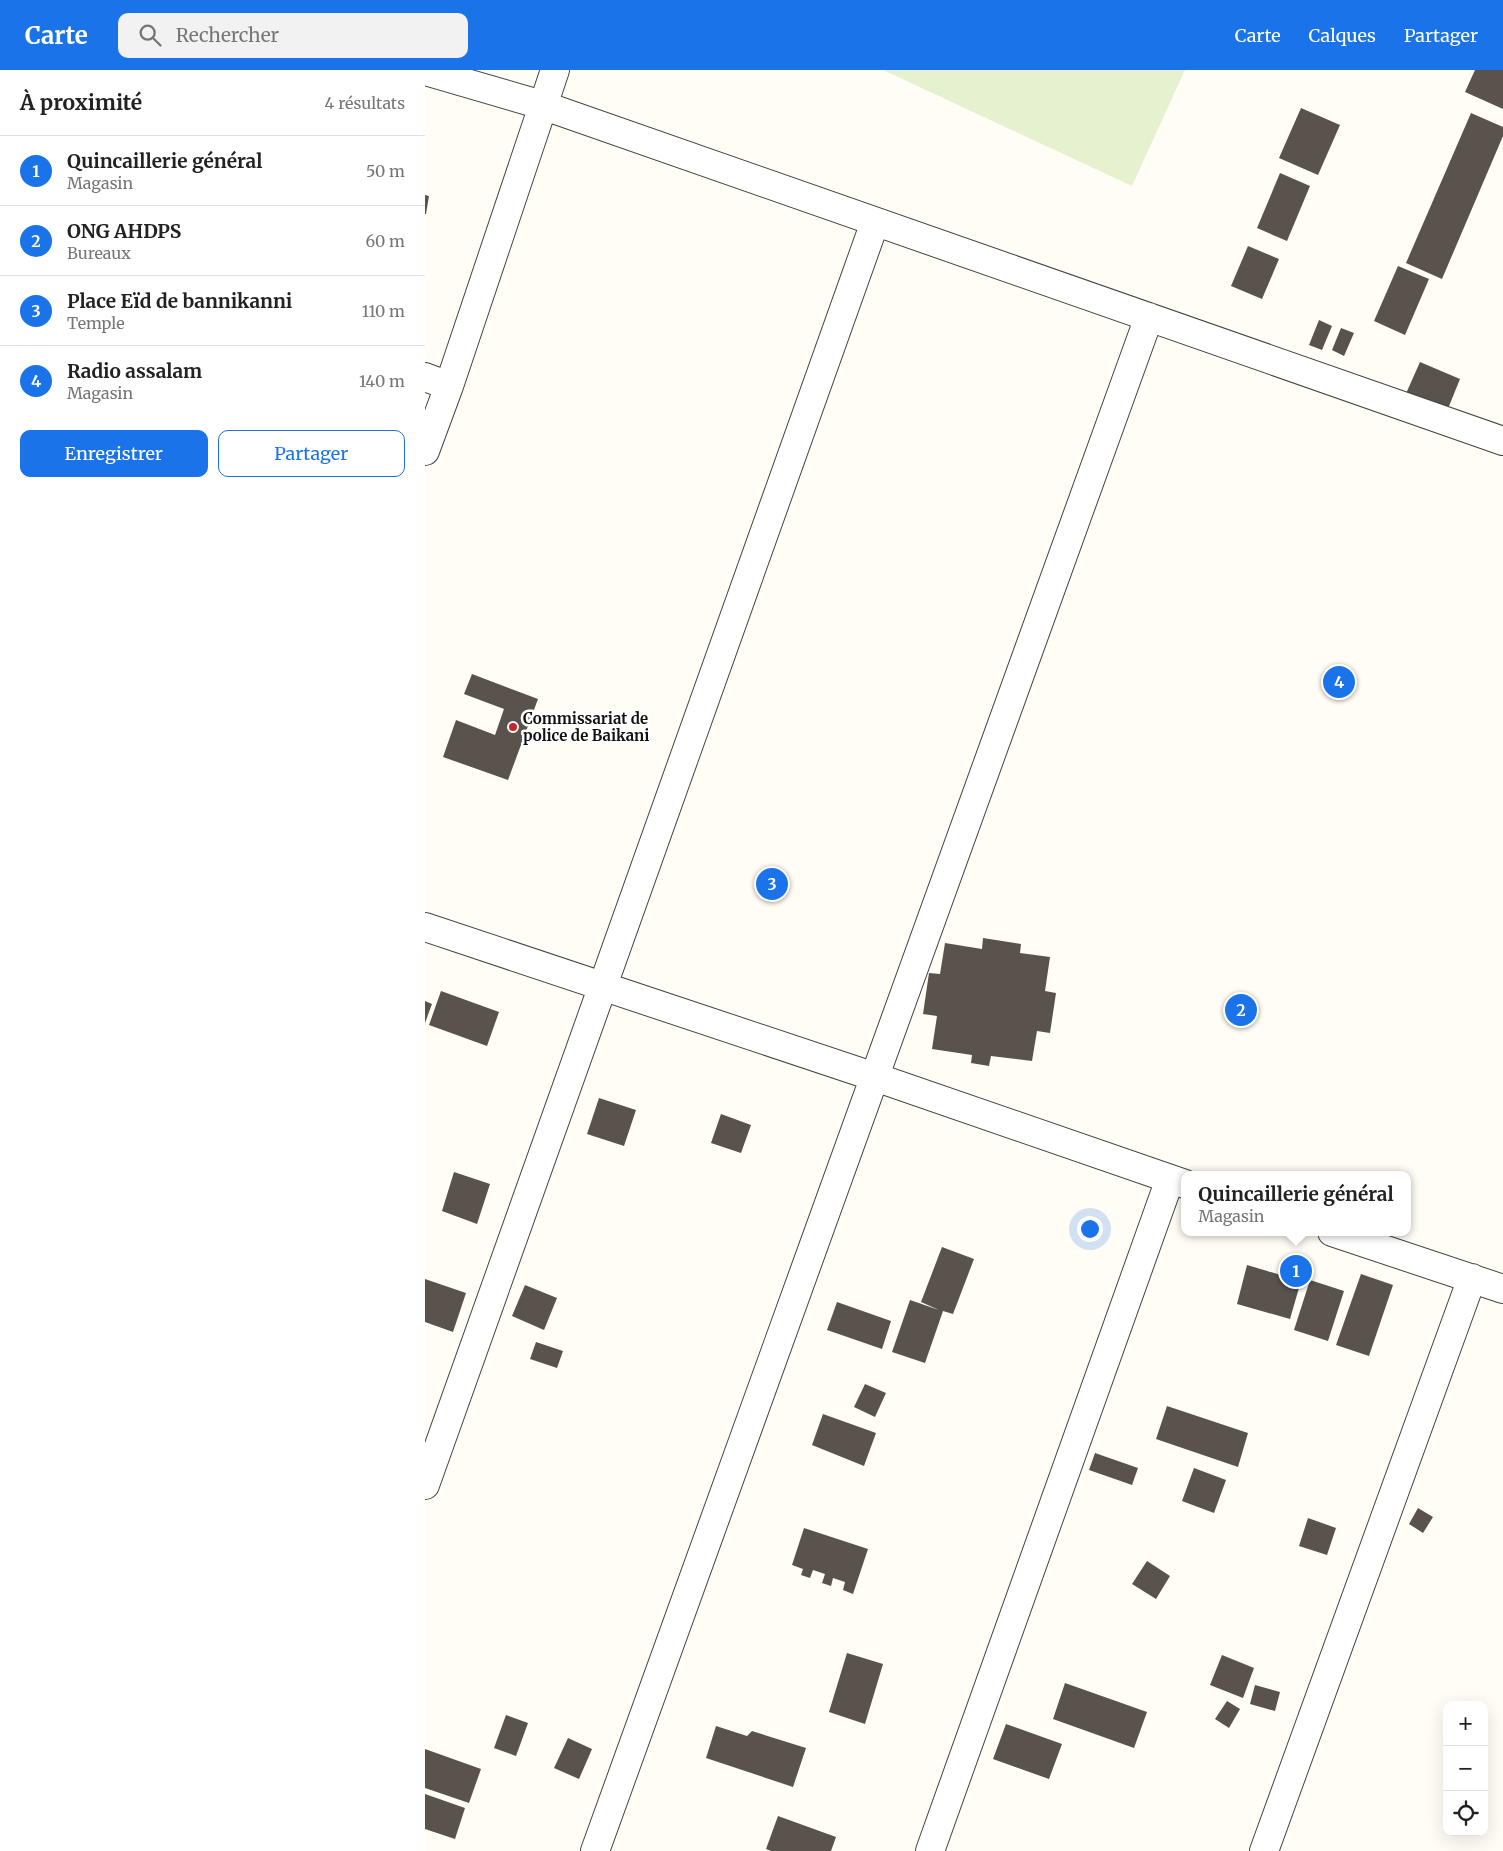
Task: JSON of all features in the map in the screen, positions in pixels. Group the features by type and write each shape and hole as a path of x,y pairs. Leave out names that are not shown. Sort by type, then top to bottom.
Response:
{"street":[{"path":"425,70 542,105 1503,441"},
{"path":"425,451 437,381 555,70"},
{"path":"425,1485 875,222"},
{"path":"595,1851 1149,317"},
{"path":"425,926 875,1076 1178,1181 930,1851"},
{"path":"1344,1236 1503,1289"},
{"path":"1264,1851 1472,1278"}],"green space":[{"path":"883,70 1185,70 1132,186"}],"building":[{"path":"1475,70 1503,70 1503,109 1465,92"},
{"path":"1301,108 1340,125 1318,175 1279,158"},
{"path":"1471,113 1503,127 1503,136 1442,279 1406,263"},
{"path":"1280,173 1310,186 1287,241 1257,228"},
{"path":"425,195 429,196 426,214 425,214"},
{"path":"1248,246 1279,259 1262,299 1231,286"},
{"path":"1398,266 1429,279 1405,335 1374,321"},
{"path":"1319,320 1332,326 1322,350 1309,345"},
{"path":"1341,328 1354,333 1344,356 1332,350"},
{"path":"1420,362 1460,379 1445,416 1404,398"},
{"path":"472,674 538,699 508,780 443,757 456,720 495,735 504,709 464,694"},
{"path":"983,938 1021,944 1020,953 1050,957 1045,991 1056,993 1050,1033 1037,1031 1032,1061 991,1056 989,1066 971,1063 972,1055 932,1049 937,1016 923,1014 929,973 940,974 945,943 982,949"},
{"path":"441,991 499,1012 487,1046 429,1025"},
{"path":"425,1001 432,1004 425,1023"},
{"path":"599,1098 636,1110 624,1146 587,1134"},
{"path":"721,1114 751,1125 741,1153 711,1143"},
{"path":"454,1172 490,1184 477,1224 442,1211"},
{"path":"942,1247 974,1259 953,1314 943,1311 925,1363 892,1352 910,1300 939,1310 921,1302"},
{"path":"1247,1265 1301,1281 1290,1319 1237,1304"},
{"path":"1361,1274 1393,1285 1369,1356 1336,1345"},
{"path":"425,1279 466,1293 453,1332 425,1322"},
{"path":"1310,1280 1344,1291 1328,1341 1294,1330"},
{"path":"525,1285 557,1298 544,1330 512,1316"},
{"path":"837,1302 891,1321 882,1349 827,1330"},
{"path":"536,1342 563,1351 557,1368 530,1359"},
{"path":"865,1384 886,1393 875,1417 854,1407"},
{"path":"1167,1406 1248,1433 1238,1467 1156,1439"},
{"path":"823,1414 876,1433 864,1466 812,1445"},
{"path":"1095,1453 1138,1468 1132,1485 1089,1470"},
{"path":"1194,1468 1226,1480 1214,1513 1182,1501"},
{"path":"1418,1508 1433,1517 1423,1533 1409,1524"},
{"path":"1308,1518 1336,1528 1327,1555 1299,1546"},
{"path":"804,1528 868,1549 853,1594 843,1590 845,1582 833,1578 831,1586 822,1583 825,1574 813,1570 810,1578 801,1575 803,1569 792,1565"},
{"path":"1147,1561 1170,1576 1156,1599 1132,1584"},
{"path":"847,1653 883,1664 865,1724 829,1712"},
{"path":"1222,1655 1254,1668 1243,1698 1210,1685"},
{"path":"1065,1683 1147,1712 1134,1748 1053,1719"},
{"path":"1255,1685 1280,1692 1275,1711 1250,1704"},
{"path":"1227,1701 1240,1709 1229,1728 1215,1719"},
{"path":"506,1715 528,1723 516,1756 494,1748"},
{"path":"1006,1724 1062,1744 1049,1779 993,1759"},
{"path":"716,1726 747,1736 752,1731 806,1748 793,1787 706,1758"},
{"path":"568,1738 592,1749 579,1779 554,1768"},
{"path":"425,1749 481,1769 469,1803 425,1788"},
{"path":"425,1794 465,1808 455,1839 425,1829"},
{"path":"778,1816 836,1837 831,1851 771,1851 766,1849"}],"place":[{"name":"Radio assalam","path":"1339,682"},
{"name":"Commissariat de police de Baikani","path":"513,727"},
{"name":"Place Eïd de bannikanni","path":"772,884"},
{"name":"ONG AHDPS","path":"1241,1010"},
{"name":"Quincaillerie général","path":"1296,1271"}]}
